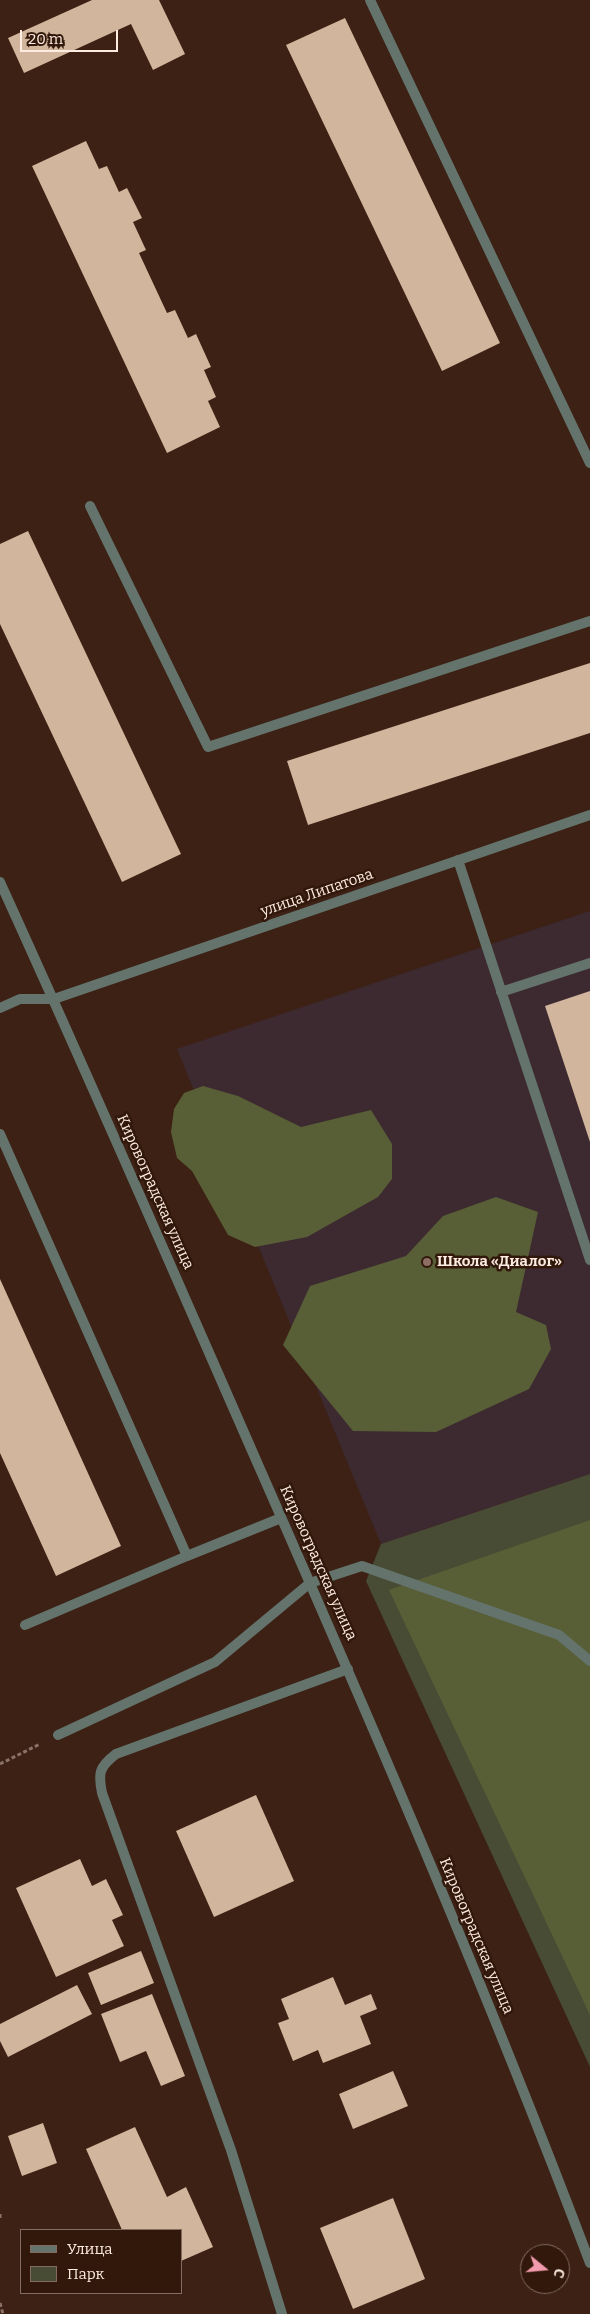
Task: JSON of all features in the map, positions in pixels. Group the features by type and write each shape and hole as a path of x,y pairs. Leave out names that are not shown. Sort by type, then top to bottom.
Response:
{"street":[{"path":"370,0 590,462"},
{"path":"90,506 208,747 590,621"},
{"name":"улица Липатова","path":"0,1008 20,999 54,999 590,815"},
{"path":"458,860 590,1260"},
{"name":"Кировоградская улица","path":"0,882 54,999 348,1670 530,2103 590,2263"},
{"path":"501,992 590,963"},
{"path":"0,1134 187,1556"},
{"path":"25,1625 282,1518"},
{"path":"58,1735 215,1662 310,1584 362,1566 559,1635 590,1661"},
{"path":"282,2314 231,2150 102,1793 98,1777 104,1763 116,1754 348,1670"}],"path":[{"path":"0,1764 58,1735"},
{"path":"0,2303 3,2314"}],"shaded area":[{"name":"Школа «Диалог»","path":"590,911 590,1474 381,1544 177,1049"}],"green space":[{"path":"203,1086 238,1096 301,1127 371,1110 392,1144 392,1179 378,1197 307,1237 255,1247 228,1235 192,1171 177,1158 171,1132 174,1109 184,1093"},
{"path":"496,1197 538,1212 516,1312 546,1325 551,1349 529,1389 436,1432 353,1431 283,1345 310,1286 406,1256 443,1216"},
{"path":"590,1474 590,2067 366,1581 381,1544"},
{"path":"590,1520 590,2015 389,1590"}],"building":[{"path":"92,0 159,0 185,54 153,70 131,24 24,73 8,38"},
{"path":"345,18 500,343 442,371 286,45"},
{"path":"86,141 99,169 107,166 119,192 127,188 142,218 133,222 146,250 139,253 167,313 175,310 188,338 196,334 211,367 204,370 216,397 208,401 220,427 167,453 32,166"},
{"path":"28,531 181,854 122,882 0,624 0,544"},
{"path":"590,663 590,733 308,825 287,761"},
{"path":"590,991 590,1142 545,1006"},
{"path":"0,1279 121,1546 56,1576 0,1453"},
{"path":"256,1795 294,1881 214,1917 176,1831"},
{"path":"80,1859 92,1886 106,1879 123,1915 112,1920 124,1946 56,1977 16,1888"},
{"path":"141,1951 154,1983 101,2005 88,1973"},
{"path":"333,1977 345,2005 371,1994 377,2009 360,2016 371,2044 323,2063 318,2050 293,2061 278,2023 289,2019 281,1999"},
{"path":"77,1985 92,2014 8,2057 0,2041 0,2024"},
{"path":"152,1994 185,2076 161,2086 146,2051 120,2062 101,2014"},
{"path":"393,2071 408,2106 353,2129 339,2094"},
{"path":"43,2123 57,2163 22,2176 8,2136"},
{"path":"135,2127 167,2197 186,2187 213,2247 182,2261 182,2229 122,2229 86,2149"},
{"path":"393,2198 425,2279 353,2309 320,2228"}],"place":[{"name":"Школа «Диалог»","path":"427,1262"}]}
